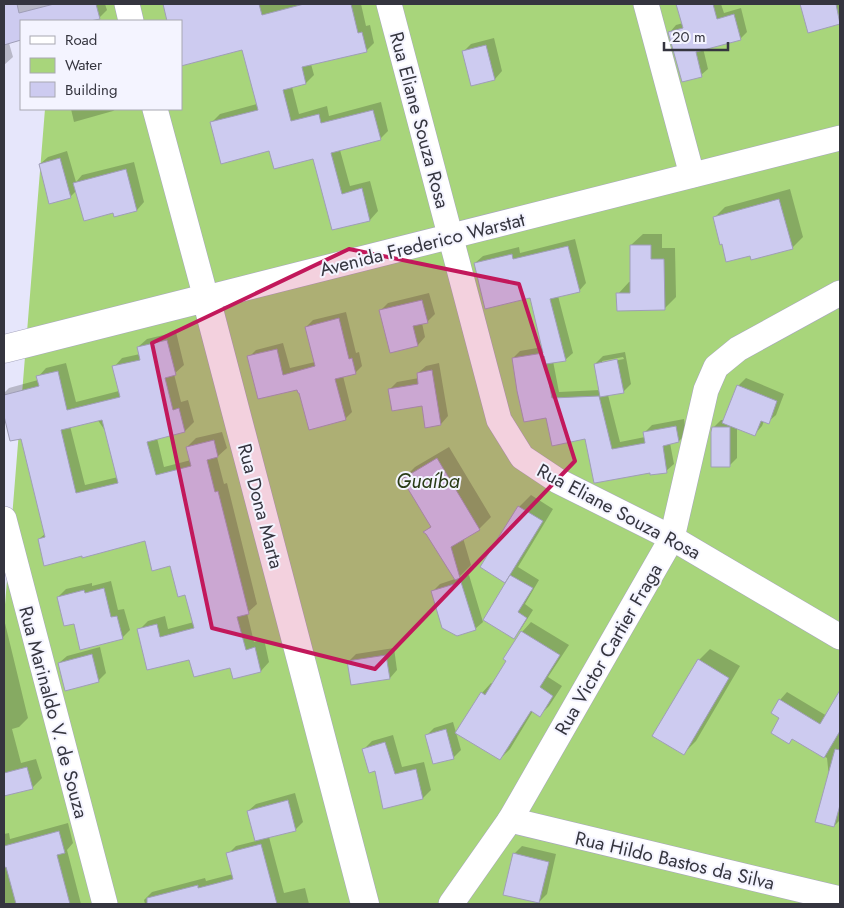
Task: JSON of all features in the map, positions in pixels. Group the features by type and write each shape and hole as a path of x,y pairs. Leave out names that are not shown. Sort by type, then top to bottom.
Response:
{"street":[{"path":"127,4 131,20"},
{"name":"Rua Eliane Souza Rosa","path":"389,4 499,420 522,457 558,481 672,538 840,637"},
{"path":"646,4 692,175"},
{"name":"Rua Dona Marta","path":"155,110 365,904"},
{"name":"Avenida Frederico Warstat","path":"4,349 840,138"},
{"name":"Rua Victor Cartier Fraga","path":"451,904 510,820 672,538 706,390 716,367 738,349 840,293"},
{"name":"Rua Marinaldo V. de Souza","path":"4,519 105,904"},
{"name":"Rua Hildo Bastos da Silva","path":"510,820 840,899"}],"highlighted area":[{"path":"349,249 519,284 575,461 375,669 212,628 152,343"}],"water":[{"name":"Guaíba","path":"53,4 840,4 840,904 4,904 4,617 45,110 182,110 182,20 52,20"}],"building":[{"path":"4,4 17,4 19,13 54,4 96,4 100,19 20,20 20,40 4,45"},
{"path":"163,4 259,4 262,15 304,4 351,4 358,33 362,32 367,52 302,67 306,84 283,90 291,121 319,114 321,123 373,110 381,140 331,153 342,194 362,188 370,221 332,230 313,159 274,169 269,151 221,164 210,122 258,110 242,50 182,66 182,20 167,20"},
{"path":"676,4 713,4 717,19 734,14 741,40 696,52 702,77 682,82 668,32 683,28"},
{"path":"800,4 836,4 840,24 808,33"},
{"path":"486,45 495,80 471,86 462,51"},
{"path":"60,158 71,198 49,204 39,164"},
{"path":"126,169 137,211 114,217 113,213 84,221 73,183"},
{"path":"779,199 793,249 751,260 750,256 726,262 713,217"},
{"path":"630,245 651,245 651,259 664,259 665,310 617,311 616,293 630,293"},
{"path":"568,246 580,292 550,299 566,361 546,364 544,356 552,398 599,396 612,449 645,443 643,432 676,426 679,442 663,446 667,473 650,475 650,473 594,483 585,439 552,446 546,418 524,422 512,358 543,353 530,298 485,309 474,263 512,254 513,259"},
{"path":"422,300 428,323 413,326 418,346 390,353 379,310"},
{"path":"339,318 349,359 352,358 356,374 335,379 346,420 309,430 297,390 258,399 247,356 277,349 283,375 315,366 305,327"},
{"path":"167,340 176,375 165,378 173,410 179,408 185,432 147,442 156,475 191,466 186,447 214,440 218,457 207,460 215,492 218,491 249,614 237,617 246,650 255,647 261,672 233,679 230,668 194,677 189,660 147,670 137,629 157,624 160,637 194,628 185,595 178,597 170,566 152,571 145,541 44,566 38,539 45,537 21,439 10,441 4,416 4,395 39,386 36,376 58,371 67,410 120,397 112,366 140,360 137,347","holes":["102,420 118,483 76,493 61,430"]},
{"path":"617,359 624,393 600,397 594,364"},
{"path":"432,370 441,425 425,428 422,406 392,411 388,389 418,384 417,373"},
{"path":"737,385 777,401 769,424 761,421 755,436 722,423"},
{"path":"712,427 730,427 730,467 711,467"},
{"path":"437,458 480,530 451,547 460,578 455,580 423,532 431,527 402,479"},
{"path":"518,506 543,521 505,583 480,567"},
{"path":"510,575 533,588 518,612 527,618 514,639 483,620"},
{"path":"461,582 476,630 457,636 442,628 431,591"},
{"path":"104,588 111,617 117,616 123,639 80,650 74,624 64,626 57,597 84,590 85,593"},
{"path":"521,631 560,655 540,687 553,696 540,717 531,711 500,760 455,733 481,692 485,695 506,661 503,659"},
{"path":"92,654 99,682 65,691 58,663"},
{"path":"386,655 390,679 351,685 347,661"},
{"path":"698,659 729,678 684,755 652,736"},
{"path":"840,690 840,731 824,758 792,739 789,744 771,733 779,718 771,713 779,699 820,724"},
{"path":"446,729 454,759 433,764 425,735"},
{"path":"385,742 395,774 416,769 423,799 383,809 375,771 369,773 362,749"},
{"path":"835,749 840,750 840,805 834,827 815,822"},
{"path":"27,767 33,789 4,796 4,773"},
{"path":"288,800 296,831 255,841 247,811"},
{"path":"59,831 65,853 57,855 70,904 16,904 6,867 4,868 4,846"},
{"path":"261,844 277,904 147,904 147,898 198,885 198,888 233,879 226,853"},
{"path":"513,853 549,862 539,903 503,895"}]}
